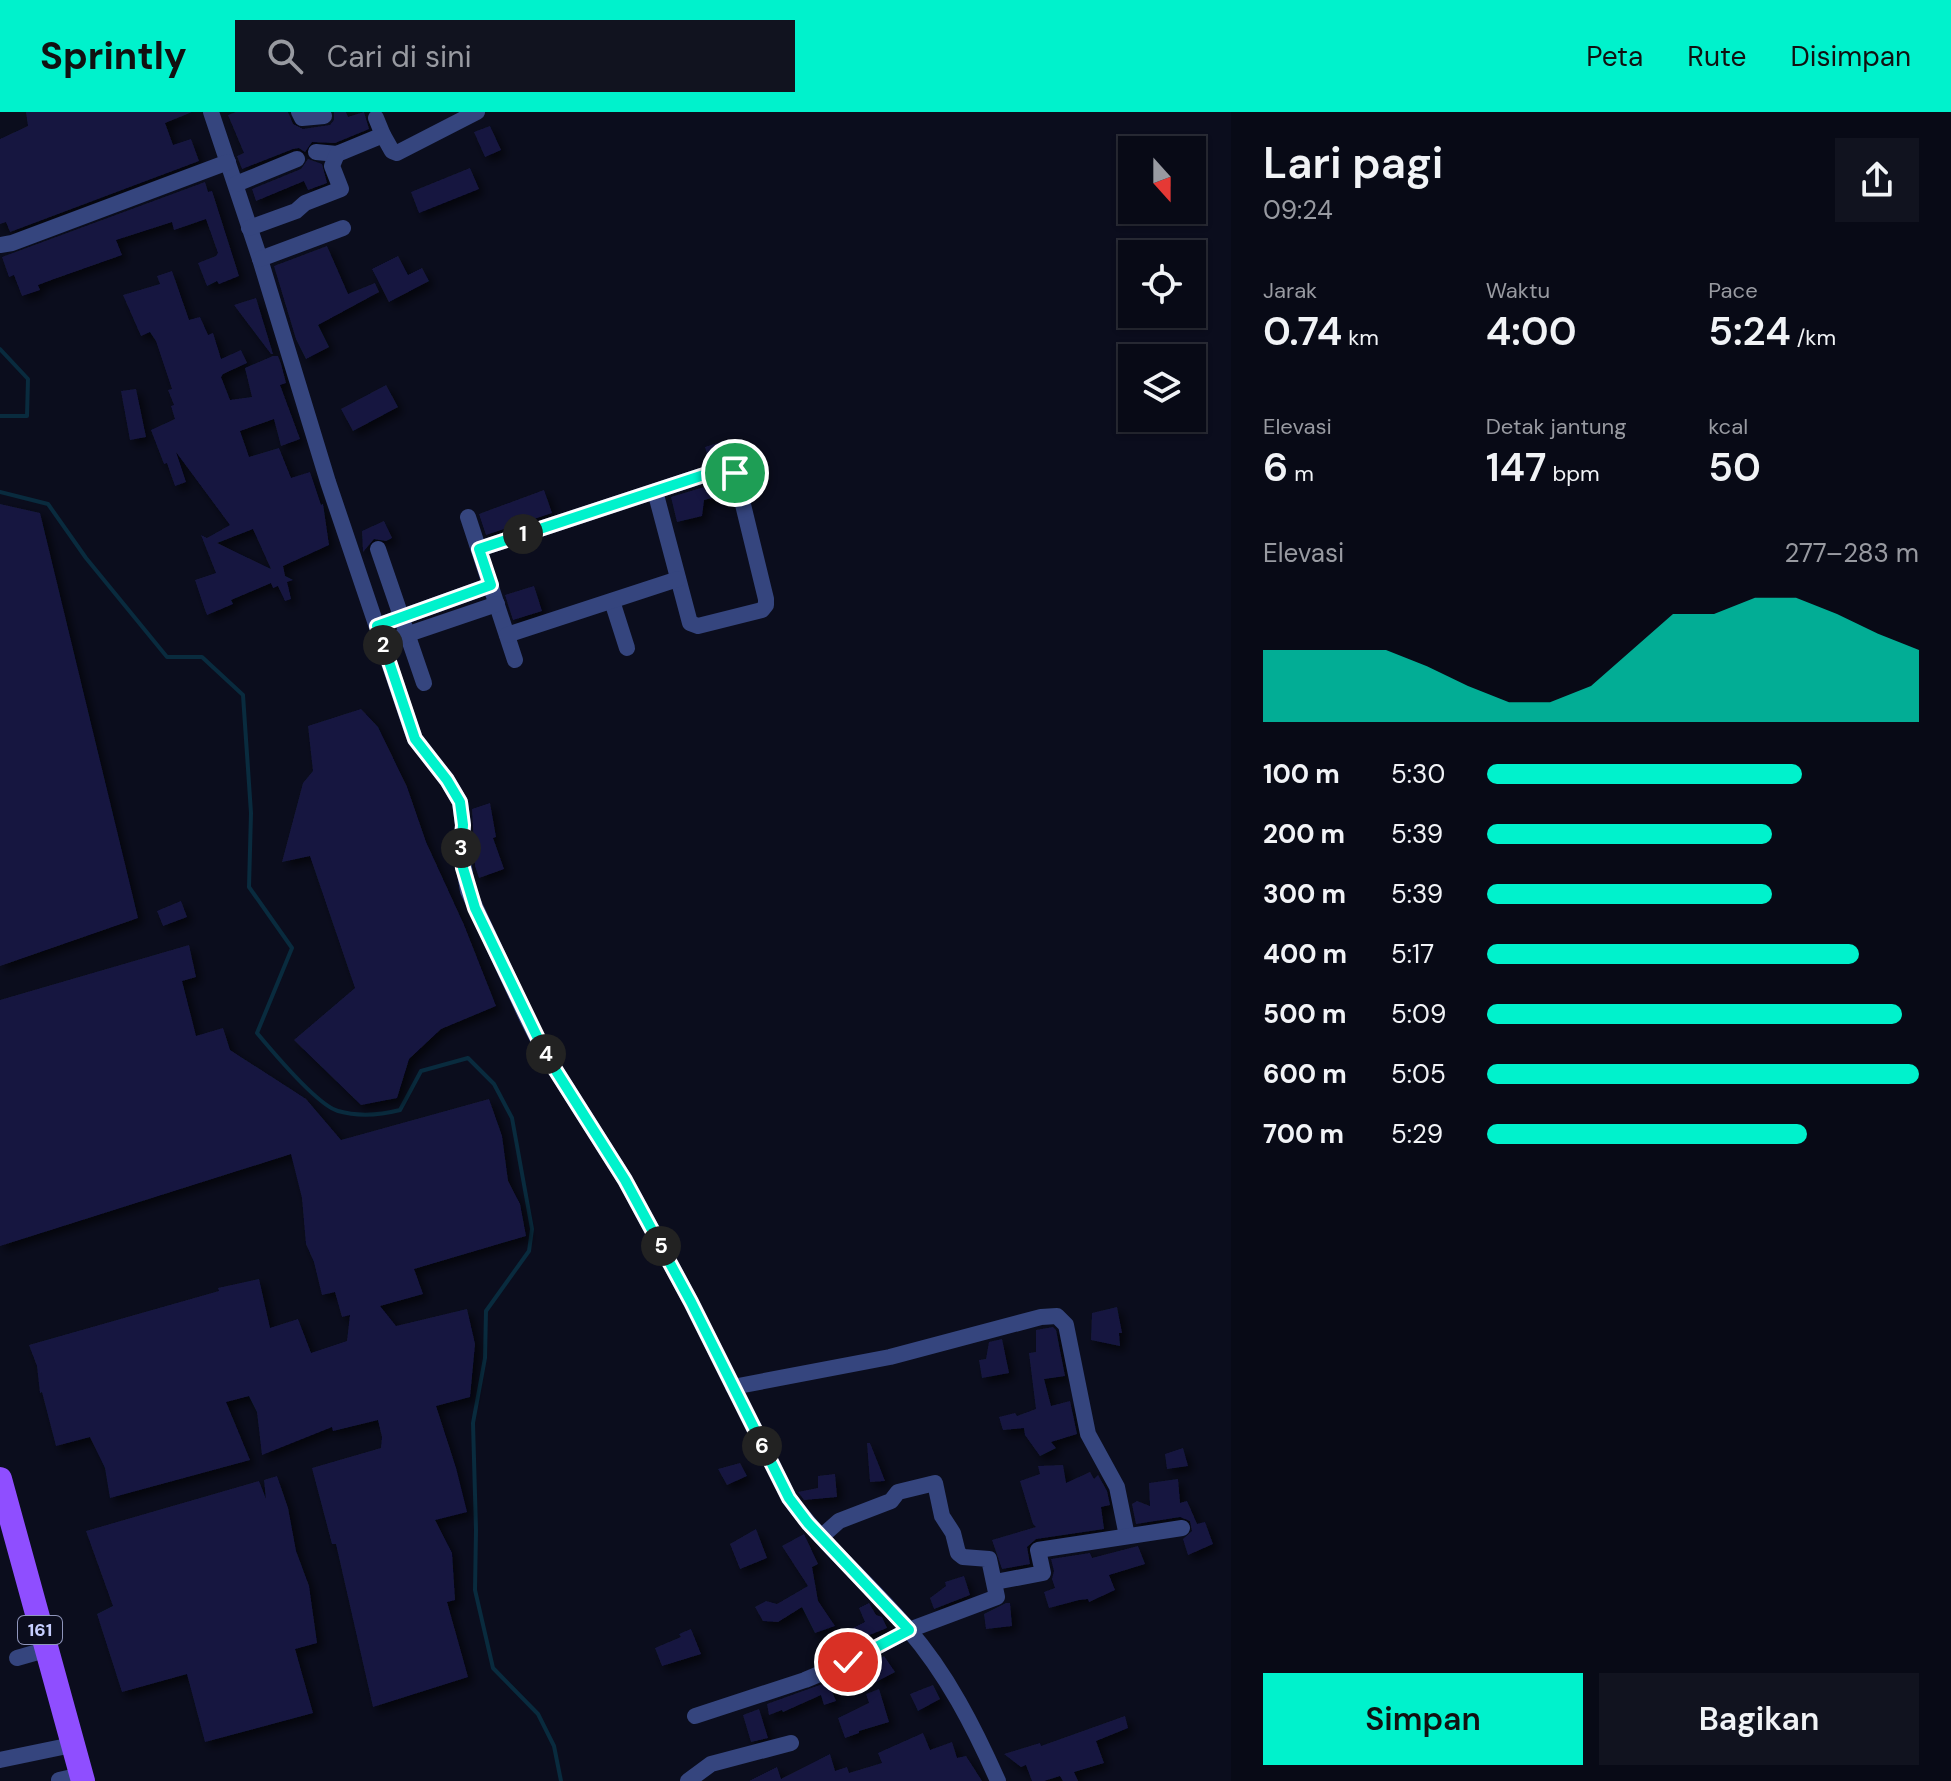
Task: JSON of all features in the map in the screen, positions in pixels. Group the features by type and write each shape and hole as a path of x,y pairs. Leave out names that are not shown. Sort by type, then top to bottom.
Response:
{"main road":[{"name":"161","path":"0,1479 29,1655 55,1750 74,1779"}],"street":[{"path":"299,112 302,118 324,116"},
{"path":"376,118 392,151 397,153 477,112"},
{"path":"217,114 228,162 328,482 415,739 460,802 463,868 475,908 546,1055 625,1180 691,1302 789,1498 821,1537 909,1630 938,1668 964,1710 998,1781"},
{"path":"316,152 337,154 383,135"},
{"path":"249,228 296,211 305,203 341,189 332,166 337,154"},
{"path":"236,184 297,159"},
{"path":"0,245 228,162"},
{"path":"260,259 343,228"},
{"path":"479,549 655,491 722,469 729,469 735,473 766,605 756,613 693,625 688,619 655,491"},
{"path":"468,517 515,660"},
{"path":"378,549 424,683"},
{"path":"507,635 678,579"},
{"path":"380,635 402,617 491,585"},
{"path":"612,601 627,648"},
{"path":"380,635 407,634 497,604"},
{"path":"733,1387 890,1357 1041,1317 1057,1316 1066,1325 1088,1434 1117,1487 1127,1536"},
{"path":"695,1716 819,1674 909,1630 994,1600 998,1593 989,1559 963,1557 958,1553 953,1533 942,1516 935,1483 898,1492 891,1501 839,1521 821,1537"},
{"path":"995,1582 1043,1573 1038,1550 1182,1528"},
{"path":"688,1781 711,1764 791,1743"},
{"path":"0,1760 55,1750"}],"building":[{"path":"26,112 192,112 165,123 173,145 191,139 199,161 10,232 6,222 0,224 0,139 28,126"},
{"path":"236,112 288,112 293,124 303,129 330,125 334,112 346,112 348,117 364,112 369,129 335,143 312,142 305,152 299,148 293,149 242,169 237,156 244,153 228,115"},
{"path":"490,126 501,150 485,157 474,132"},
{"path":"308,159 322,164 327,183 308,190 304,181 256,201 252,189 301,169"},
{"path":"470,168 479,189 419,213 411,192"},
{"path":"205,182 208,192 212,191 239,276 207,286 198,263 218,253 206,219 174,230 172,222 116,240 122,255 38,285 40,290 22,296 14,275 9,277 2,257"},
{"path":"327,246 348,294 375,283 379,292 318,325 329,347 306,359 296,339 274,266"},
{"path":"398,256 408,275 422,268 429,281 389,302 372,269"},
{"path":"172,271 189,320 200,317 208,335 213,333 221,359 241,350 247,363 221,377 230,400 252,397 245,368 278,356 286,383 280,385 300,439 281,446 274,419 240,431 249,457 279,448 291,478 310,472 323,504 329,545 283,566 285,576 293,580 287,582 291,599 285,601 278,586 273,588 271,583 231,600 233,604 207,615 195,580 216,573 201,535 207,538 230,525 176,452 186,482 175,486 167,463 164,464 151,430 175,419 168,390 172,389 156,341 150,332 141,336 123,295 160,284 157,276","holes":["253,529 271,569 217,543"]},
{"path":"256,298 273,354 234,305"},
{"path":"386,385 398,407 353,431 341,409"},
{"path":"136,389 146,437 130,440 121,391"},
{"path":"724,441 734,454 713,460 708,457 705,447"},
{"path":"724,481 729,494 704,500 702,516 677,522 671,497"},
{"path":"544,490 552,513 486,535 479,514"},
{"path":"0,504 40,513 138,918 0,966"},
{"path":"384,521 392,538 386,541 374,539 363,552 362,531"},
{"path":"534,586 542,611 513,620 505,595"},
{"path":"361,709 378,727 407,787 426,842 496,1006 441,1029 409,1059 397,1098 361,1105 294,1040 355,988 310,856 282,862 303,783 313,771 308,726"},
{"path":"490,803 496,837 493,838 504,869 479,878 475,866 472,809"},
{"path":"181,901 187,917 163,926 157,911"},
{"path":"189,945 196,977 182,981 196,1036 223,1028 230,1050 306,1099 341,1140 489,1099 502,1136 508,1181 520,1204 526,1236 414,1269 423,1294 380,1306 396,1326 467,1309 475,1344 470,1397 436,1406 467,1512 435,1520 452,1553 455,1600 447,1602 468,1677 373,1707 336,1544 332,1544 312,1468 381,1448 378,1420 333,1431 332,1427 262,1455 257,1412 249,1396 226,1402 250,1460 110,1498 105,1468 90,1437 56,1446 29,1345 219,1291 218,1288 259,1279 270,1328 298,1319 311,1353 347,1341 350,1315 342,1317 335,1292 322,1295 306,1244 302,1198 291,1154 0,1246 0,1000"},
{"path":"1117,1307 1122,1333 1119,1333 1120,1346 1091,1340 1092,1313"},
{"path":"1053,1327 1065,1376 1044,1379 1051,1406 1070,1401 1077,1434 1051,1442 1056,1448 1040,1456 1025,1435 1024,1428 1003,1430 999,1417 1015,1413 1017,1416 1036,1409 1029,1353 1036,1352 1036,1330"},
{"path":"1002,1339 1009,1373 982,1378 979,1360 986,1359 989,1342"},
{"path":"867,1443 870,1443 885,1481 870,1482"},
{"path":"1183,1448 1188,1466 1167,1469 1165,1454"},
{"path":"740,1463 747,1476 727,1485 718,1469"},
{"path":"1063,1465 1066,1483 1090,1472 1094,1479 1098,1475 1107,1491 1110,1505 1101,1507 1104,1529 1036,1539 1027,1547 1030,1564 1002,1569 992,1540 1036,1527 1020,1481 1040,1474 1038,1466"},
{"path":"835,1474 837,1497 804,1500 798,1492 818,1488 818,1476"},
{"path":"277,1476 288,1508 296,1551 309,1586 317,1643 295,1649 313,1713 205,1742 187,1674 122,1692 97,1614 113,1606 86,1531 259,1481 266,1499 264,1480"},
{"path":"1178,1479 1180,1503 1187,1501 1197,1524 1205,1522 1213,1544 1188,1555 1183,1539 1192,1531 1190,1521 1180,1517 1136,1524 1132,1504 1137,1501 1150,1506 1149,1483"},
{"path":"756,1529 767,1558 740,1569 730,1544"},
{"path":"804,1534 818,1564 812,1567 818,1601 835,1626 815,1633 802,1607 778,1622 763,1621 755,1607 766,1601 777,1604 808,1586 782,1546"},
{"path":"1138,1546 1145,1564 1109,1575 1115,1590 1089,1602 1088,1599 1079,1600 1049,1608 1044,1592 1055,1588 1051,1559 1090,1553 1092,1558"},
{"path":"964,1576 970,1595 934,1609 930,1598 946,1586 945,1582"},
{"path":"869,1603 887,1628 857,1640 853,1628 865,1622 859,1608"},
{"path":"1010,1603 1012,1626 986,1629 984,1614"},
{"path":"691,1629 701,1654 662,1666 655,1648 681,1637 679,1634"},
{"path":"884,1656 895,1672 876,1682 869,1664"},
{"path":"828,1682 836,1701 824,1705 821,1695 769,1715 767,1704"},
{"path":"933,1685 940,1699 918,1711 910,1694"},
{"path":"879,1689 889,1722 845,1738 838,1718 869,1703 866,1694"},
{"path":"759,1709 768,1738 751,1742 743,1715"},
{"path":"1125,1716 1128,1728 1096,1741 1104,1763 1074,1772 1078,1781 1063,1781 1060,1776 1032,1781 1026,1765 1021,1767 1004,1754 1040,1743 1041,1746"},
{"path":"923,1733 930,1750 952,1742 957,1758 966,1756 982,1781 749,1781 777,1767 781,1779 830,1754 835,1771 847,1767 849,1773 882,1763 878,1753"}],"waterway":[{"path":"0,349 28,379 27,416 0,416"},
{"path":"0,492 48,504 86,558 167,657 202,657 243,695 251,813 249,887 292,948 257,1033 307,1088 338,1111 369,1115 400,1110 421,1071 468,1058 494,1084 512,1118 532,1229 529,1251 486,1311 485,1358 473,1423 475,1590 493,1668 538,1714 554,1746 561,1781"}],"route":[{"path":"735,473 722,469 479,549 491,585 377,626 415,739 460,802 463,816 461,850 468,891 546,1055 625,1180 691,1302 789,1498 808,1523 909,1630 848,1662"}]}
